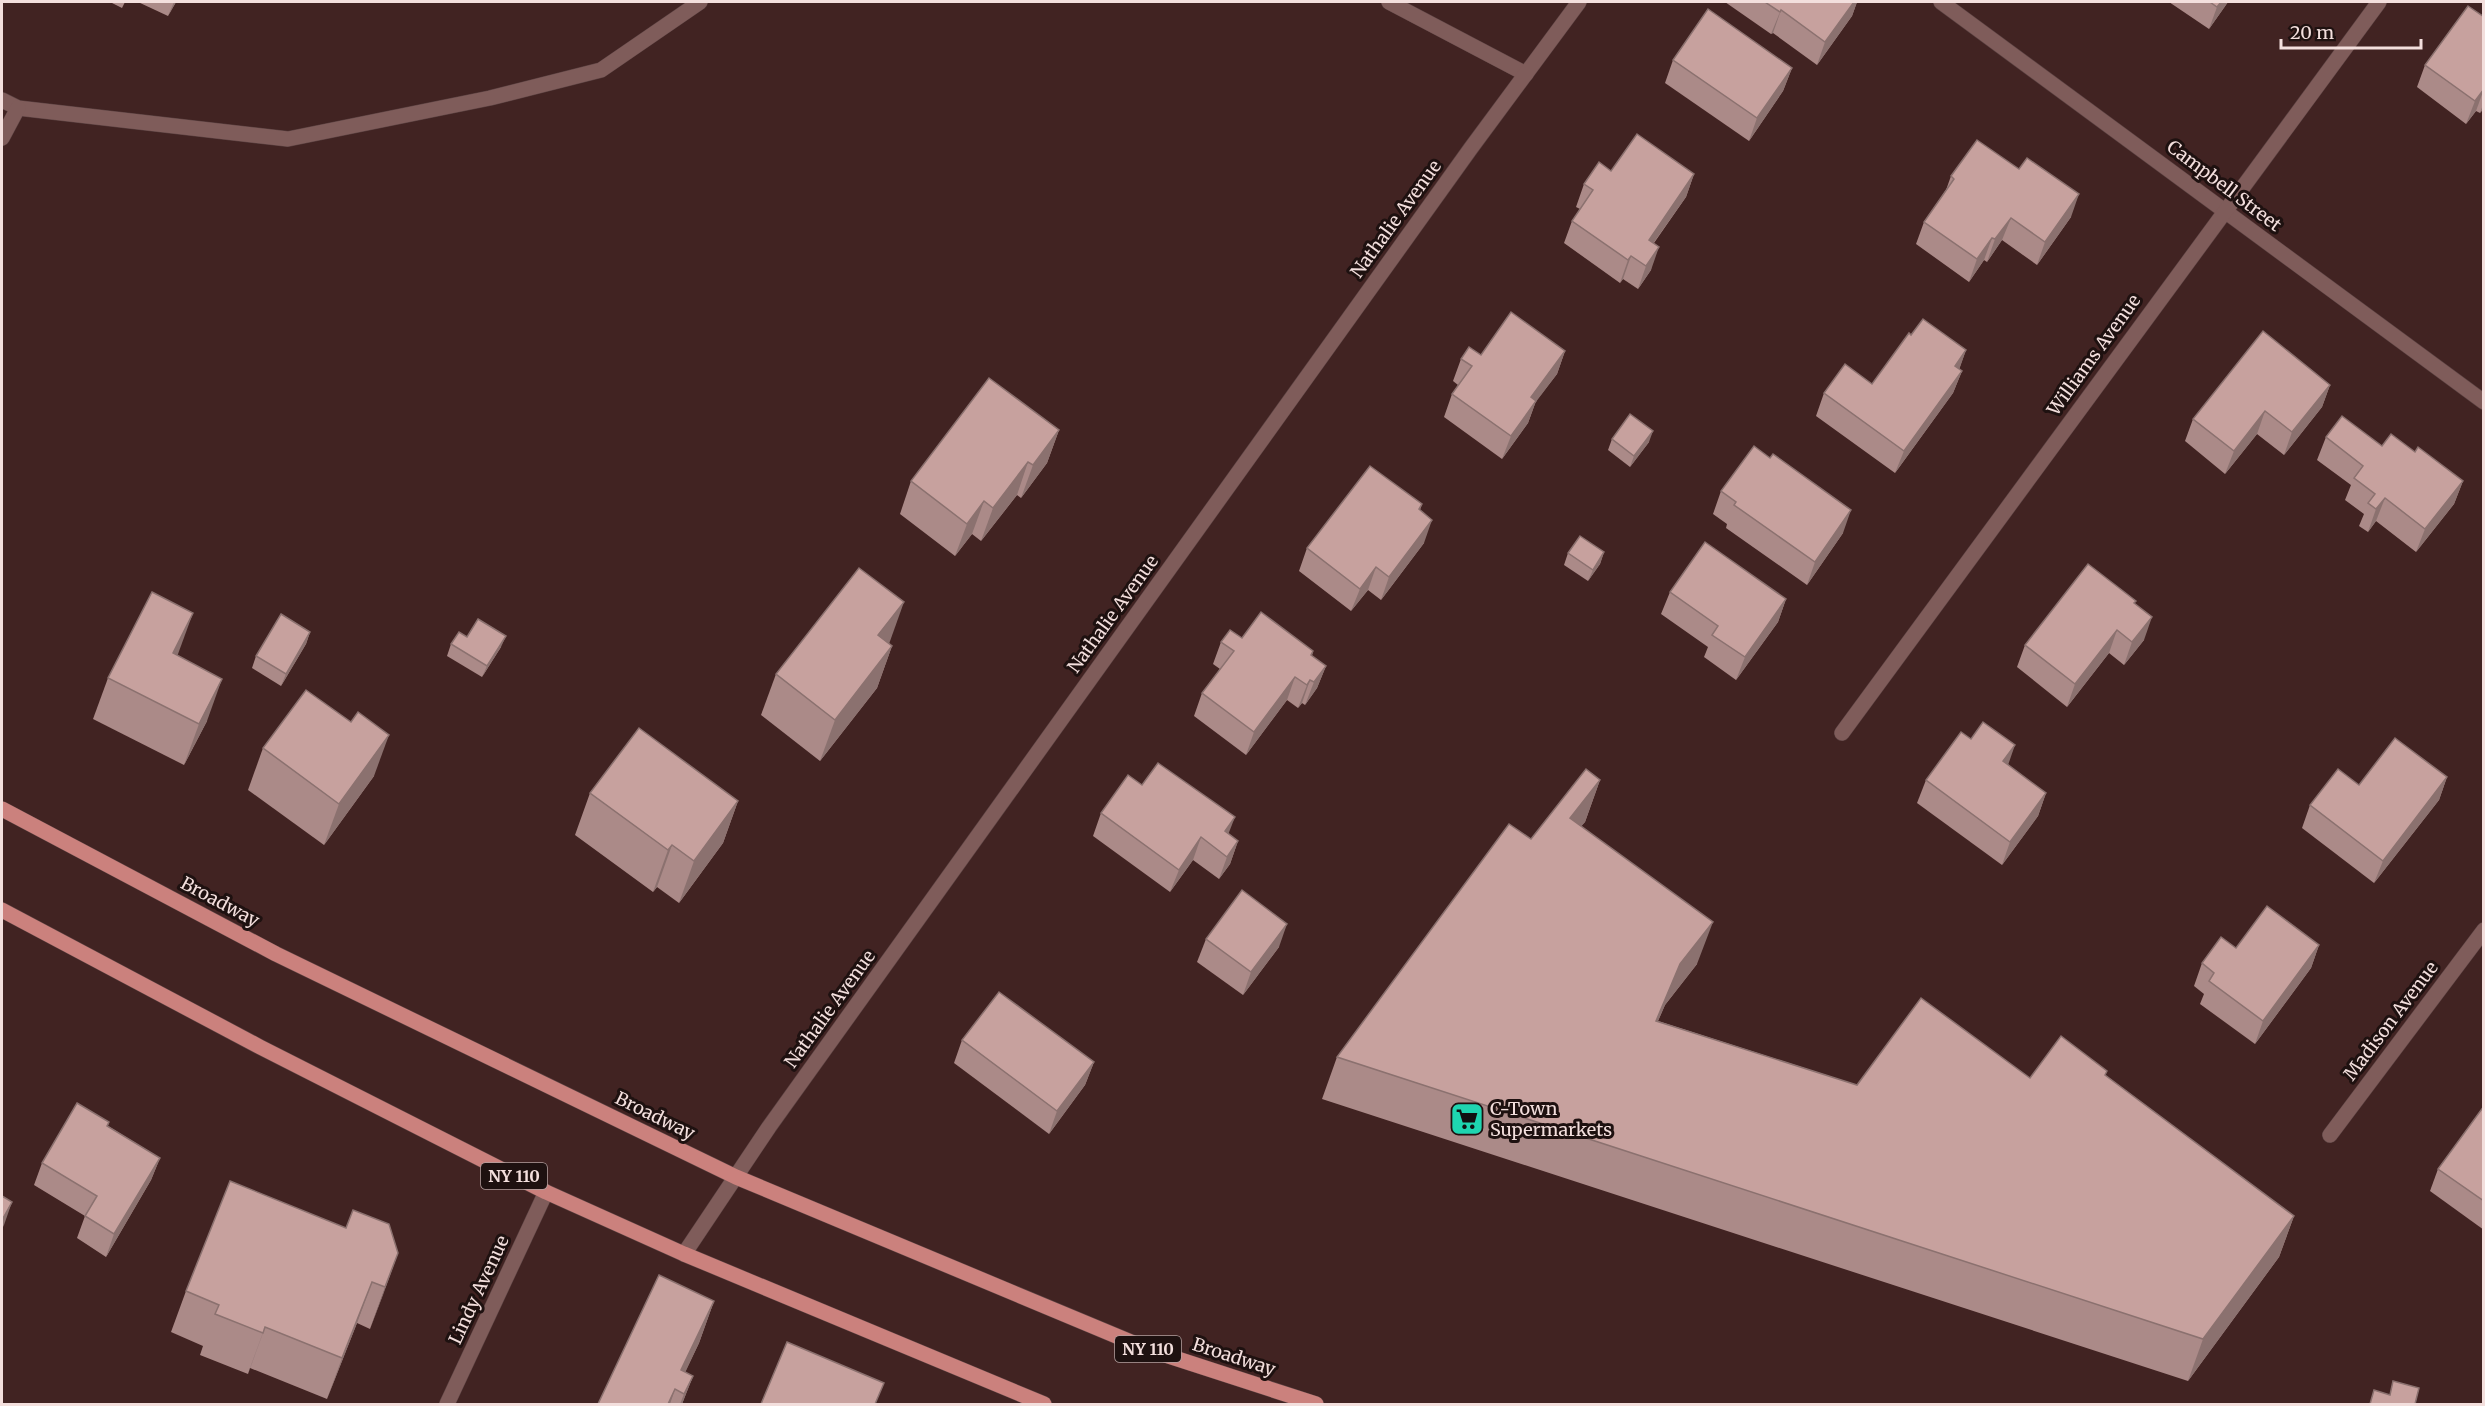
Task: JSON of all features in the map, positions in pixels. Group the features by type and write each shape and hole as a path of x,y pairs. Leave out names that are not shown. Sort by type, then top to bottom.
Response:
{"main road":[{"name":"Broadway","path":"2,808 276,954 736,1177 1150,1350 1316,1404"},
{"name":"NY 110","path":"2,910 260,1047 546,1192 684,1254 1042,1404"}],"street":[{"path":"2,100 18,108 288,140 490,98 601,70 700,2"},
{"path":"1389,2 1526,74"},
{"name":"Nathalie Avenue","path":"684,1254 769,1127 1579,2"},
{"name":"Campbell Street","path":"1941,2 2484,402"},
{"name":"Williams Avenue","path":"1842,733 2379,2"},
{"path":"2,138 18,108"},
{"name":"Madison Avenue","path":"2330,1135 2484,930"},
{"name":"Lindy Avenue","path":"447,1404 546,1192"}],"building":[{"path":"1765,2 1854,2 1825,42 1781,10 1780,12"},
{"path":"2210,2 2221,2 2217,7"},
{"path":"2468,6 2484,17 2484,89 2475,101 2425,65"},
{"path":"1708,9 1792,68 1757,118 1673,60"},
{"path":"1637,134 1694,174 1649,240 1659,247 1646,266 1631,256 1628,260 1572,221 1593,190 1584,184 1599,162 1611,171"},
{"path":"1977,140 2019,169 2027,158 2079,194 2045,242 2011,218 1995,239 1992,238 1977,259 1924,222 1954,179 1951,176"},
{"path":"1511,312 1565,351 1531,397 1536,401 1511,436 1452,394 1472,366 1461,359 1469,347 1481,355"},
{"path":"1923,319 1966,350 1955,366 1962,371 1904,451 1824,393 1845,364 1872,384 1909,333 1911,335"},
{"path":"2263,331 2330,385 2292,432 2265,411 2234,451 2193,419"},
{"path":"989,378 1059,430 1033,465 1028,462 993,508 984,501 967,524 911,481"},
{"path":"1630,414 1653,431 1634,456 1612,439"},
{"path":"2342,416 2382,446 2391,434 2415,452 2418,447 2463,481 2425,529 2385,498 2376,509 2368,503 2375,494 2354,478 2363,466 2326,437"},
{"path":"1754,446 1770,458 1773,454 1851,510 1815,562 1734,505 1736,502 1721,491"},
{"path":"1370,466 1422,504 1419,509 1432,520 1389,577 1376,567 1360,589 1307,548"},
{"path":"1580,536 1604,552 1593,570 1568,553"},
{"path":"1705,542 1786,599 1745,657 1712,635 1718,626 1670,592"},
{"path":"2088,564 2136,601 2134,603 2152,617 2132,642 2117,630 2075,684 2025,645"},
{"path":"859,568 904,602 878,635 892,646 835,720 776,674"},
{"path":"152,592 193,613 173,653 222,679 199,724 108,678"},
{"path":"1261,612 1313,651 1311,655 1326,666 1314,682 1310,680 1307,685 1295,677 1254,732 1202,693 1234,651 1221,642 1230,630 1242,638"},
{"path":"281,614 310,632 286,674 256,656"},
{"path":"478,619 506,636 487,666 451,644 459,632 467,637"},
{"path":"306,690 351,722 358,712 389,735 339,804 263,748"},
{"path":"1983,722 2015,745 2003,761 2046,793 2010,842 1926,780 1961,732 1971,739"},
{"path":"639,728 738,801 694,861 672,845 668,850 590,793"},
{"path":"2395,738 2447,777 2383,861 2310,805 2338,769 2359,785"},
{"path":"1158,763 1235,817 1225,831 1238,841 1227,857 1201,837 1179,870 1101,813 1128,775 1142,785"},
{"path":"1586,769 1600,780 1570,818 1713,922 1680,964 1656,1021 1857,1085 1921,998 2030,1078 2061,1036 2107,1071 2105,1075 2294,1216 2203,1339 1337,1057 1509,824 1531,839"},
{"path":"1242,890 1287,924 1251,972 1206,939"},
{"path":"2267,906 2319,945 2263,1021 2209,981 2214,973 2202,963 2221,937 2236,948"},
{"path":"999,992 1094,1062 1057,1111 962,1040"},
{"path":"77,1103 109,1122 107,1126 160,1158 114,1234 85,1216 97,1196 42,1163"},
{"path":"2484,1106 2484,1201 2438,1169"},
{"path":"230,1181 346,1228 353,1210 389,1224 398,1253 385,1287 372,1282 342,1358 265,1327 263,1333 215,1314 219,1305 186,1291"},
{"path":"2,1196 12,1202 2,1220"},
{"path":"659,1275 714,1301 681,1370 693,1376 684,1394 675,1389 668,1404 598,1404"},
{"path":"787,1342 884,1383 875,1404 761,1404"},
{"path":"2393,1381 2419,1388 2415,1404 2370,1404 2374,1390 2390,1395"}],"place":[{"name":"C‑Town Supermarkets","path":"1467,1119"}]}
